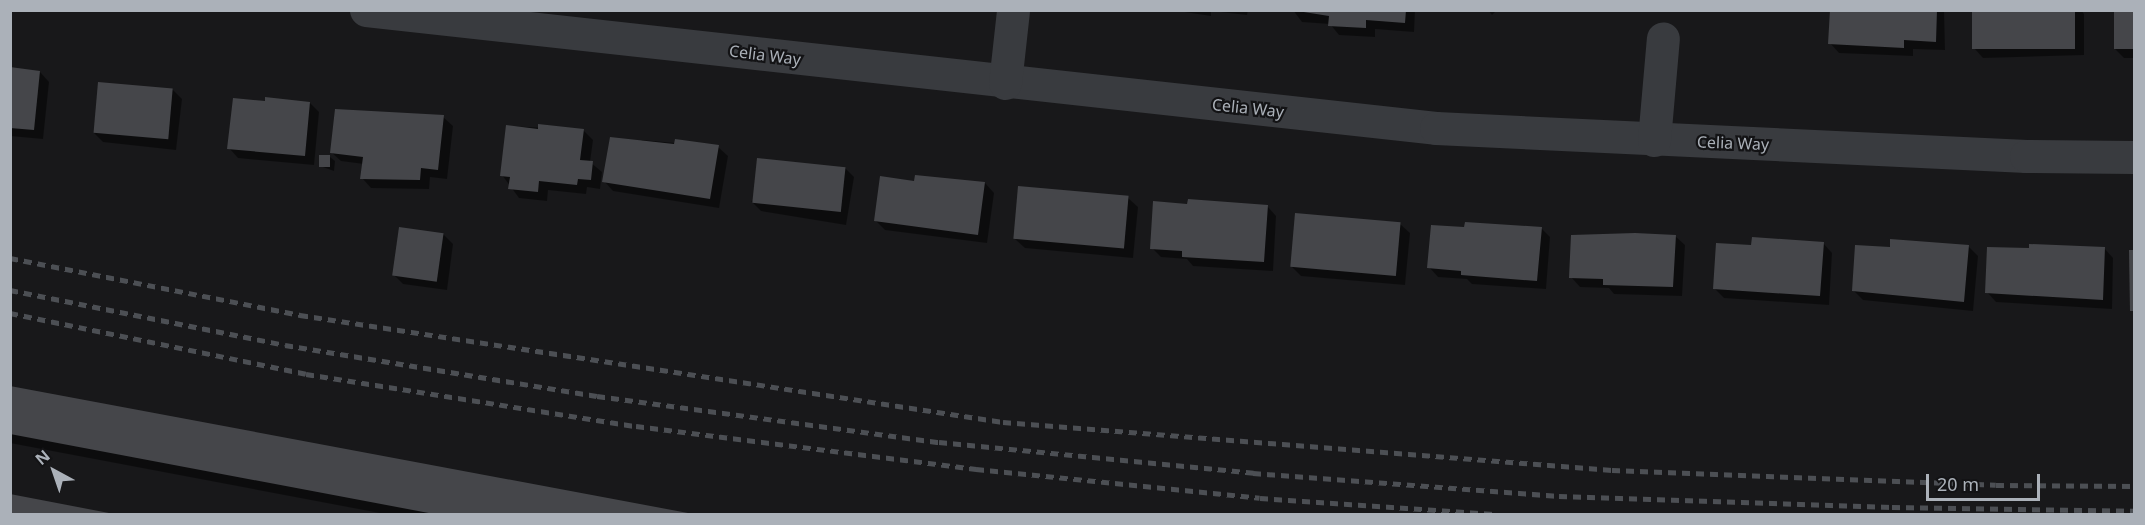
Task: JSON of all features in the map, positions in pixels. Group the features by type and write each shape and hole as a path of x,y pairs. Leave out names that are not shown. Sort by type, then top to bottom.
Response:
{"street":[{"name":"Celia Way","path":"366,10 525,18 1005,83 1436,128 2026,156 2134,157"},
{"path":"1005,83 1013,10"},
{"path":"1654,140 1663,38"}],"building":[{"path":"1291,10 1406,10 1405,23 1366,20 1366,28 1328,26 1329,16"},
{"path":"1830,10 1937,10 1936,42 1904,40 1904,48 1828,44"},
{"path":"1972,10 2075,10 2075,49 1972,49"},
{"path":"2114,10 2134,10 2134,49 2114,49"},
{"path":"10,67 40,71 34,130 10,128"},
{"path":"98,82 173,89 168,139 94,133"},
{"path":"265,97 310,102 305,156 227,149 233,98 265,101"},
{"path":"335,109 444,115 438,170 421,168 420,180 360,179 363,157 330,153"},
{"path":"538,124 584,129 580,160 593,161 591,180 578,179 577,185 539,181 538,192 508,189 510,177 500,176 506,125 538,129"},
{"path":"610,137 674,144 675,139 719,145 710,199 602,182"},
{"path":"319,155 330,155 330,167 319,167"},
{"path":"757,158 846,167 841,212 752,203"},
{"path":"915,175 985,182 978,235 874,221 880,176 914,181"},
{"path":"1018,186 1129,196 1124,248 1013,239"},
{"path":"1188,199 1268,205 1264,262 1182,257 1182,251 1150,249 1153,201 1187,204"},
{"path":"1295,213 1401,222 1396,276 1290,267"},
{"path":"1465,222 1542,227 1537,281 1461,275 1461,271 1427,268 1431,225 1464,227"},
{"path":"399,227 444,233 437,282 392,276"},
{"path":"1635,233 1676,235 1673,287 1603,285 1603,279 1569,278 1571,235"},
{"path":"1752,237 1824,242 1820,296 1713,289 1716,243 1751,245"},
{"path":"1890,239 1969,245 1964,302 1852,291 1855,245 1890,247"},
{"path":"2029,244 2105,247 2103,300 1985,293 1987,247 2029,248"},
{"path":"2129,250 2134,250 2134,311 2130,311"},
{"path":"10,386 688,514 434,514 10,434"},
{"path":"10,494 109,513 109,514 10,514"}],"railway":[{"path":"10,258 300,315 1003,422 1612,470 1996,485 2134,486"},
{"path":"10,290 285,345 597,396 939,442 1253,473 1559,496 1892,507 2134,511"},
{"path":"10,313 306,374 636,426 976,469 1260,498 1493,514"}]}
